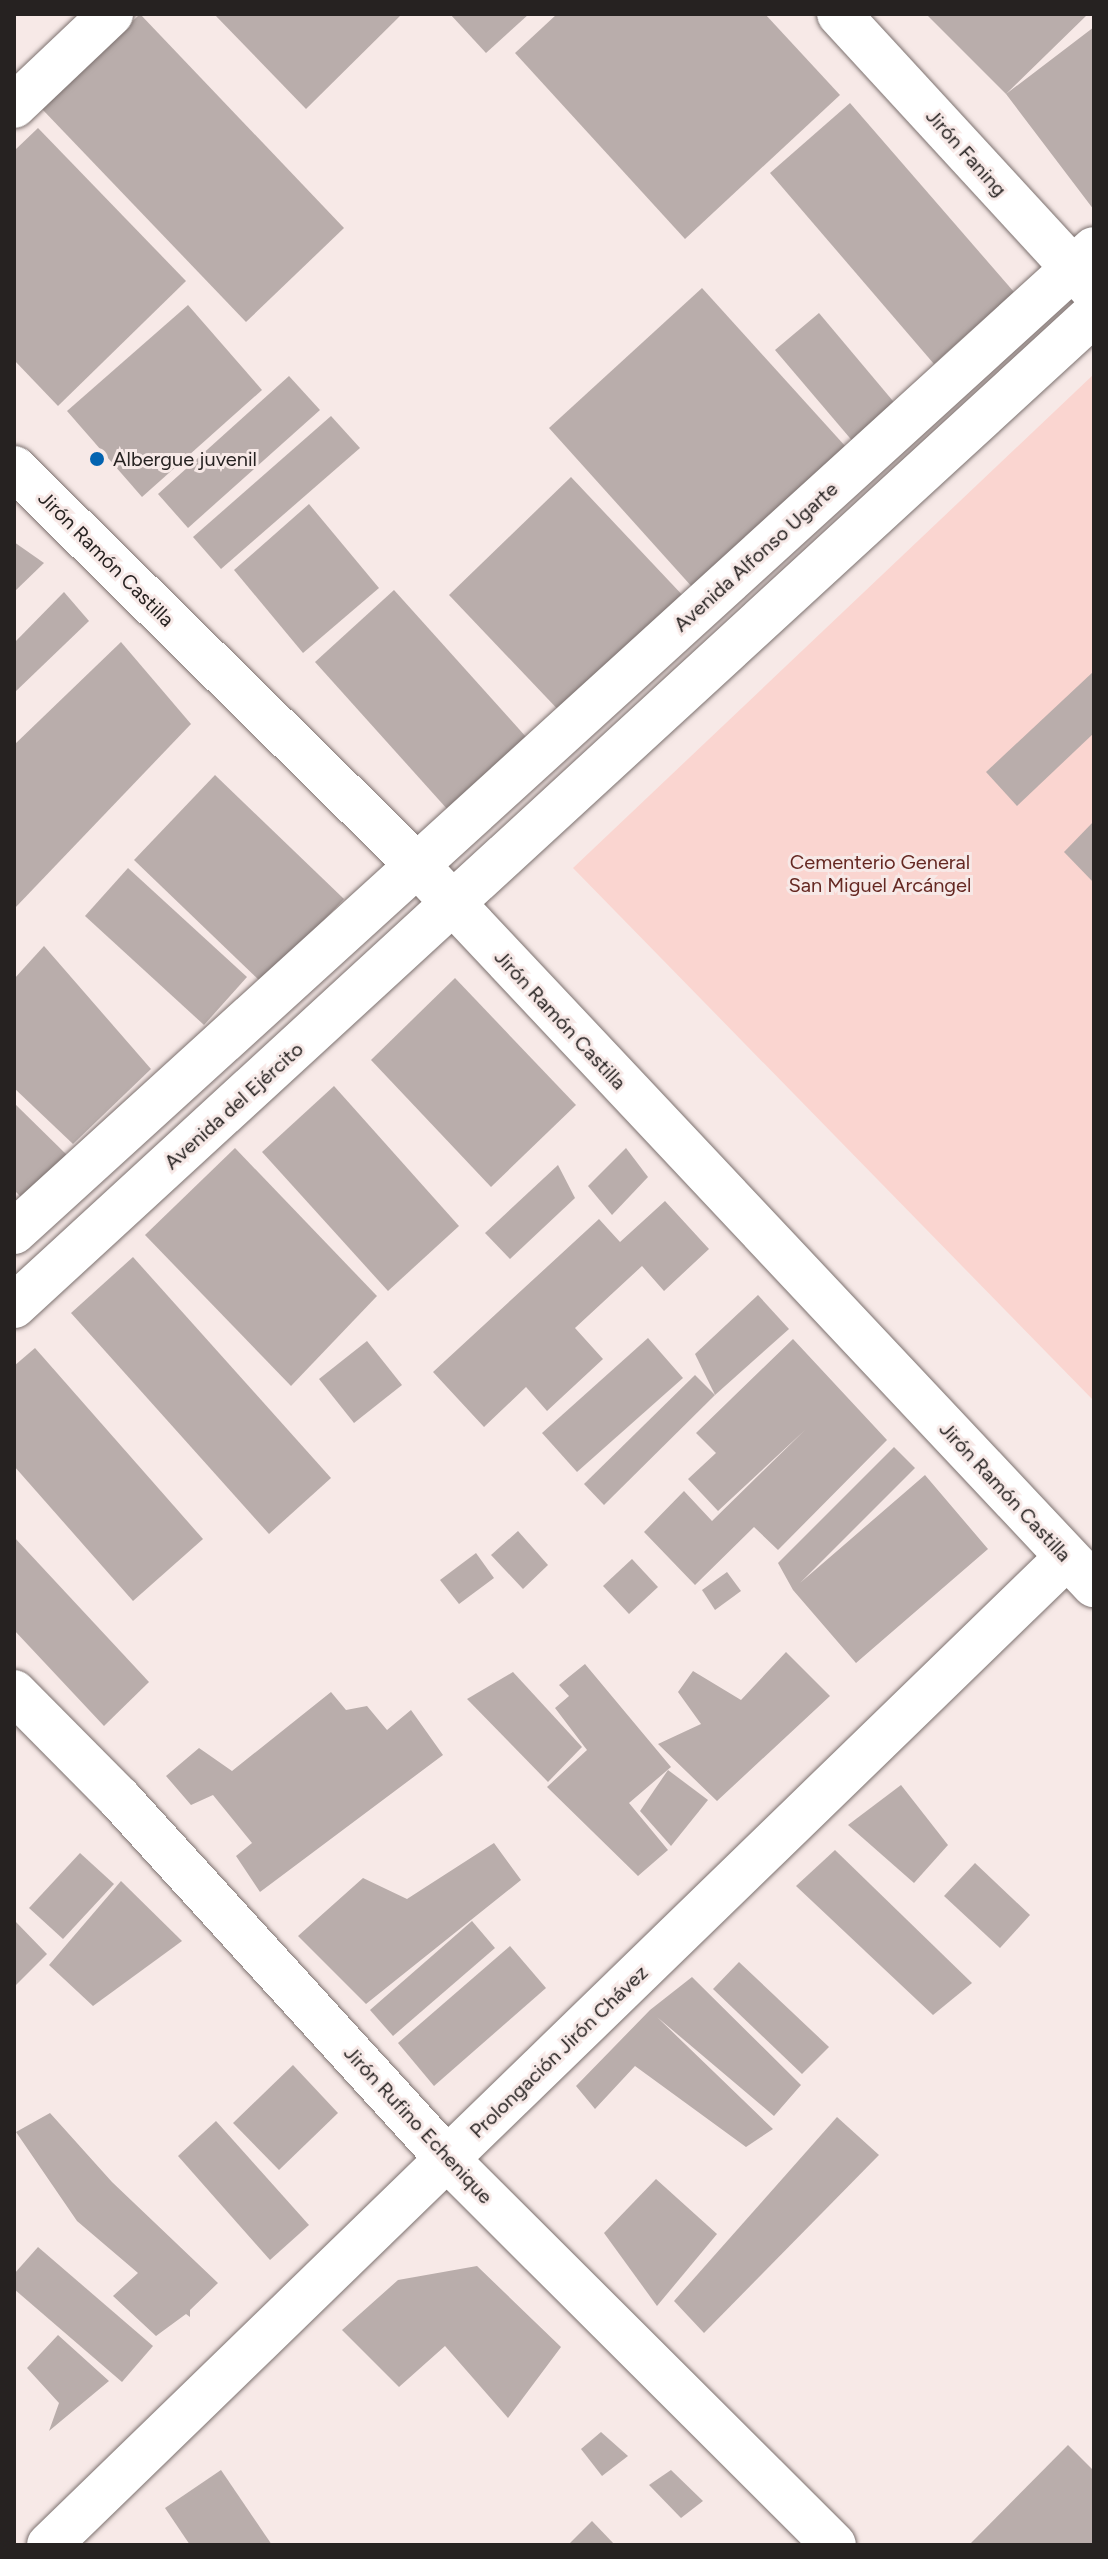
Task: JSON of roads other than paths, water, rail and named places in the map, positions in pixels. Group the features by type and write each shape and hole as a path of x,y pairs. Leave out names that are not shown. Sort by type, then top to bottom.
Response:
{"street":[{"path":"14,106 111,14"},
{"name":"Jirón Faning","path":"839,14 1087,270"},
{"name":"Avenida Alfonso Ugarte","path":"418,866 1087,270"},
{"path":"453,907 1094,314"},
{"name":"Jirón Ramón Castilla","path":"14,468 418,866 453,907 1080,1571"},
{"path":"14,1232 418,866"},
{"name":"Avenida del Ejército","path":"14,1306 453,907"},
{"name":"Prolongación Jirón Chávez","path":"49,2545 448,2160 1080,1571"},
{"name":"Jirón Rufino Echenique","path":"14,1692 119,1798 448,2160 834,2545"}],"place":[{"name":"Albergue juvenil","path":"97,459"}],"park label":[{"name":"Cementerio General San Miguel Arcángel","path":"880,874"}]}
